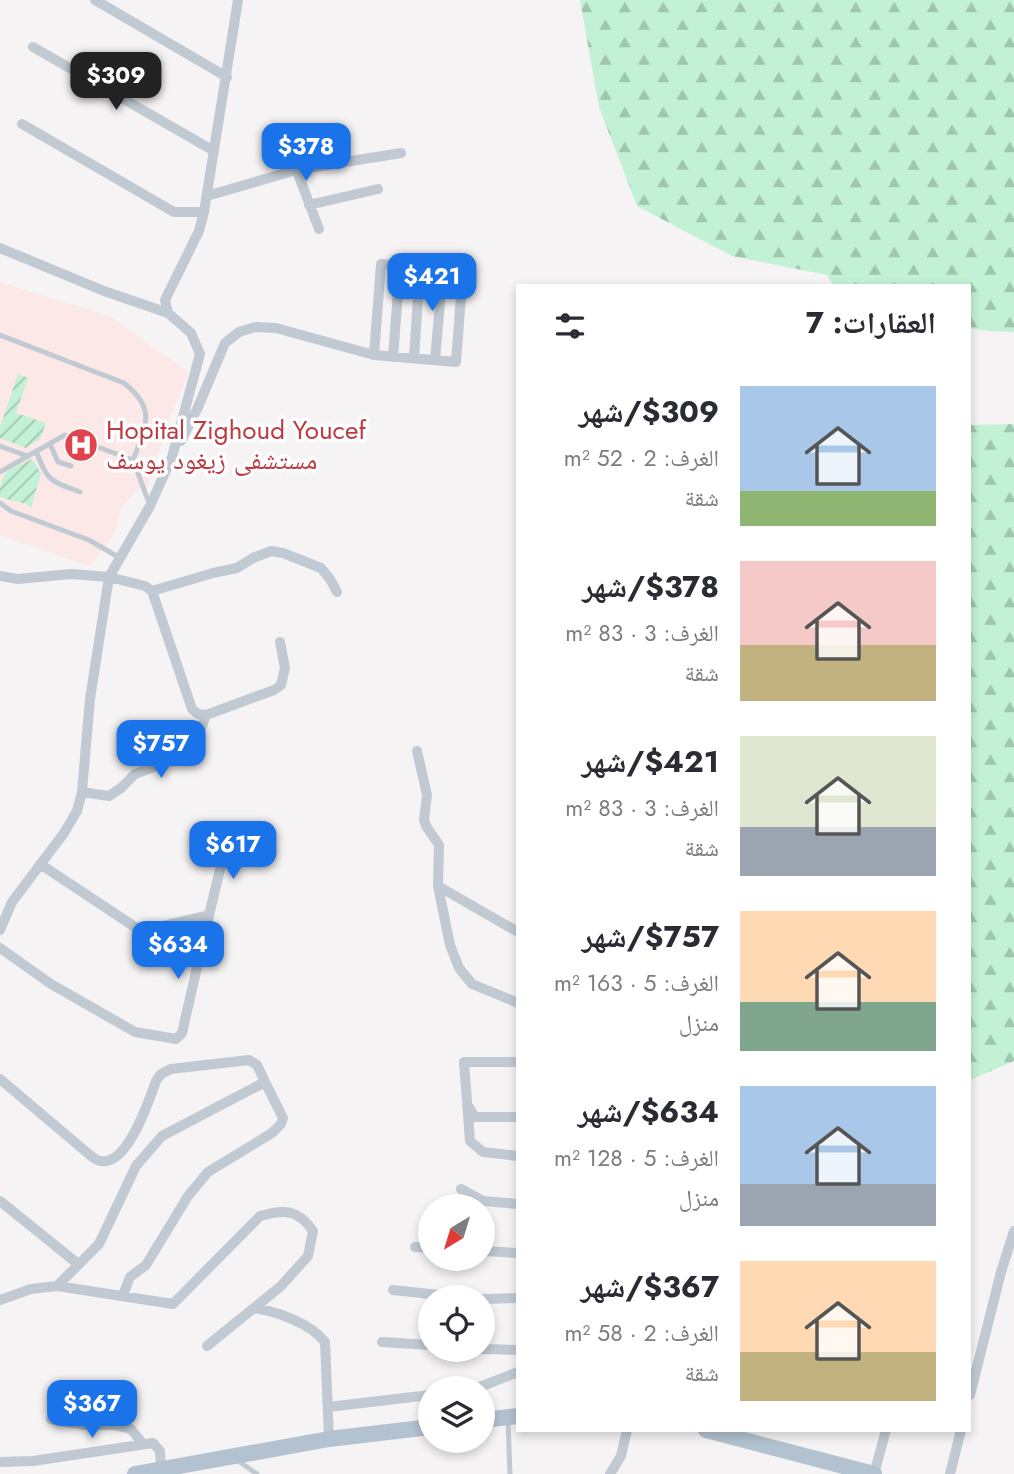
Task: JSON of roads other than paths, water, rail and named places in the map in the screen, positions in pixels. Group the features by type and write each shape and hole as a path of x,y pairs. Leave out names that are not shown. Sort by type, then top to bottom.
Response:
{"main road":[{"path":"495,1418 513,1416"},
{"path":"135,1474 329,1439 418,1428"},
{"path":"714,1432 874,1474"}],"street":[{"path":"95,0 227,77"},
{"path":"168,313 165,300 199,231 204,212 238,0"},
{"path":"33,47 215,151"},
{"path":"22,124 174,212 204,212"},
{"path":"281,129 319,229"},
{"path":"207,196 296,170 401,153"},
{"path":"309,205 378,189"},
{"path":"0,248 104,291 168,313 191,333 200,354 172,457"},
{"path":"0,929 12,902 77,811 82,792 90,699 109,577 150,506 198,407 225,342 239,332 255,327 276,328 374,355 456,362 463,270 380,264 374,355"},
{"path":"393,357 400,266"},
{"path":"414,358 420,267"},
{"path":"435,360 443,268"},
{"path":"152,591 237,568 271,551 321,568 337,592"},
{"path":"0,576 18,579 71,574 109,577 145,586 152,591 192,709 198,714 206,715 281,685 285,668 280,642"},
{"path":"82,792 109,796 135,774 180,759 194,747 206,715"},
{"path":"417,751 427,795 424,820 439,845 438,886 450,945 459,968 472,984 516,1002"},
{"path":"0,948 51,984 135,1032 176,1039 182,1033 227,841"},
{"path":"40,864 141,931 209,915"},
{"path":"438,886 516,931"},
{"path":"0,1079 91,1156 102,1162 114,1159 129,1143 161,1074 171,1069 249,1060 257,1065 283,1118 281,1124 272,1133 208,1171 188,1196 146,1265 130,1277 123,1295"},
{"path":"516,1062 464,1062 470,1142 483,1152 516,1156"},
{"path":"57,1286 99,1244 136,1166 162,1136 265,1082"},
{"path":"469,1107 475,1117 516,1117"},
{"path":"461,1189 483,1201 516,1204"},
{"path":"0,1202 78,1264"},
{"path":"0,1300 31,1289 57,1286 173,1304 260,1216 274,1212 292,1212 304,1217 313,1231 308,1255 281,1286 207,1346"},
{"path":"971,1391 1000,1272 1014,1231"},
{"path":"495,1252 516,1253"},
{"path":"393,1290 418,1293"},
{"path":"495,1299 516,1298"},
{"path":"254,1308 295,1321 318,1333 325,1342 329,1439"},
{"path":"382,1342 418,1344"},
{"path":"495,1349 516,1349"},
{"path":"495,1381 516,1373"},
{"path":"328,1407 418,1396"},
{"path":"51,1419 131,1429 143,1444"},
{"path":"610,1474 621,1456 627,1432"},
{"path":"874,1474 885,1432"},
{"path":"950,1474 960,1432"},
{"path":"0,1462 33,1461 143,1444 157,1446 160,1451 161,1470"}],"lane":[{"path":"0,335 124,383 136,393 145,407 147,424 133,460 150,506"},
{"path":"0,472 65,435 133,460"},
{"path":"50,443 58,462 71,467"},
{"path":"0,446 27,456"},
{"path":"36,451 51,481 80,492"},
{"path":"0,503 11,511 89,540 120,558"},
{"path":"510,1474 513,1416"},
{"path":"234,1457 257,1474"}],"place":[{"name":"Hopital Zighoud Youcef مستشفى زيغود يوسف","path":"81,445"}]}
